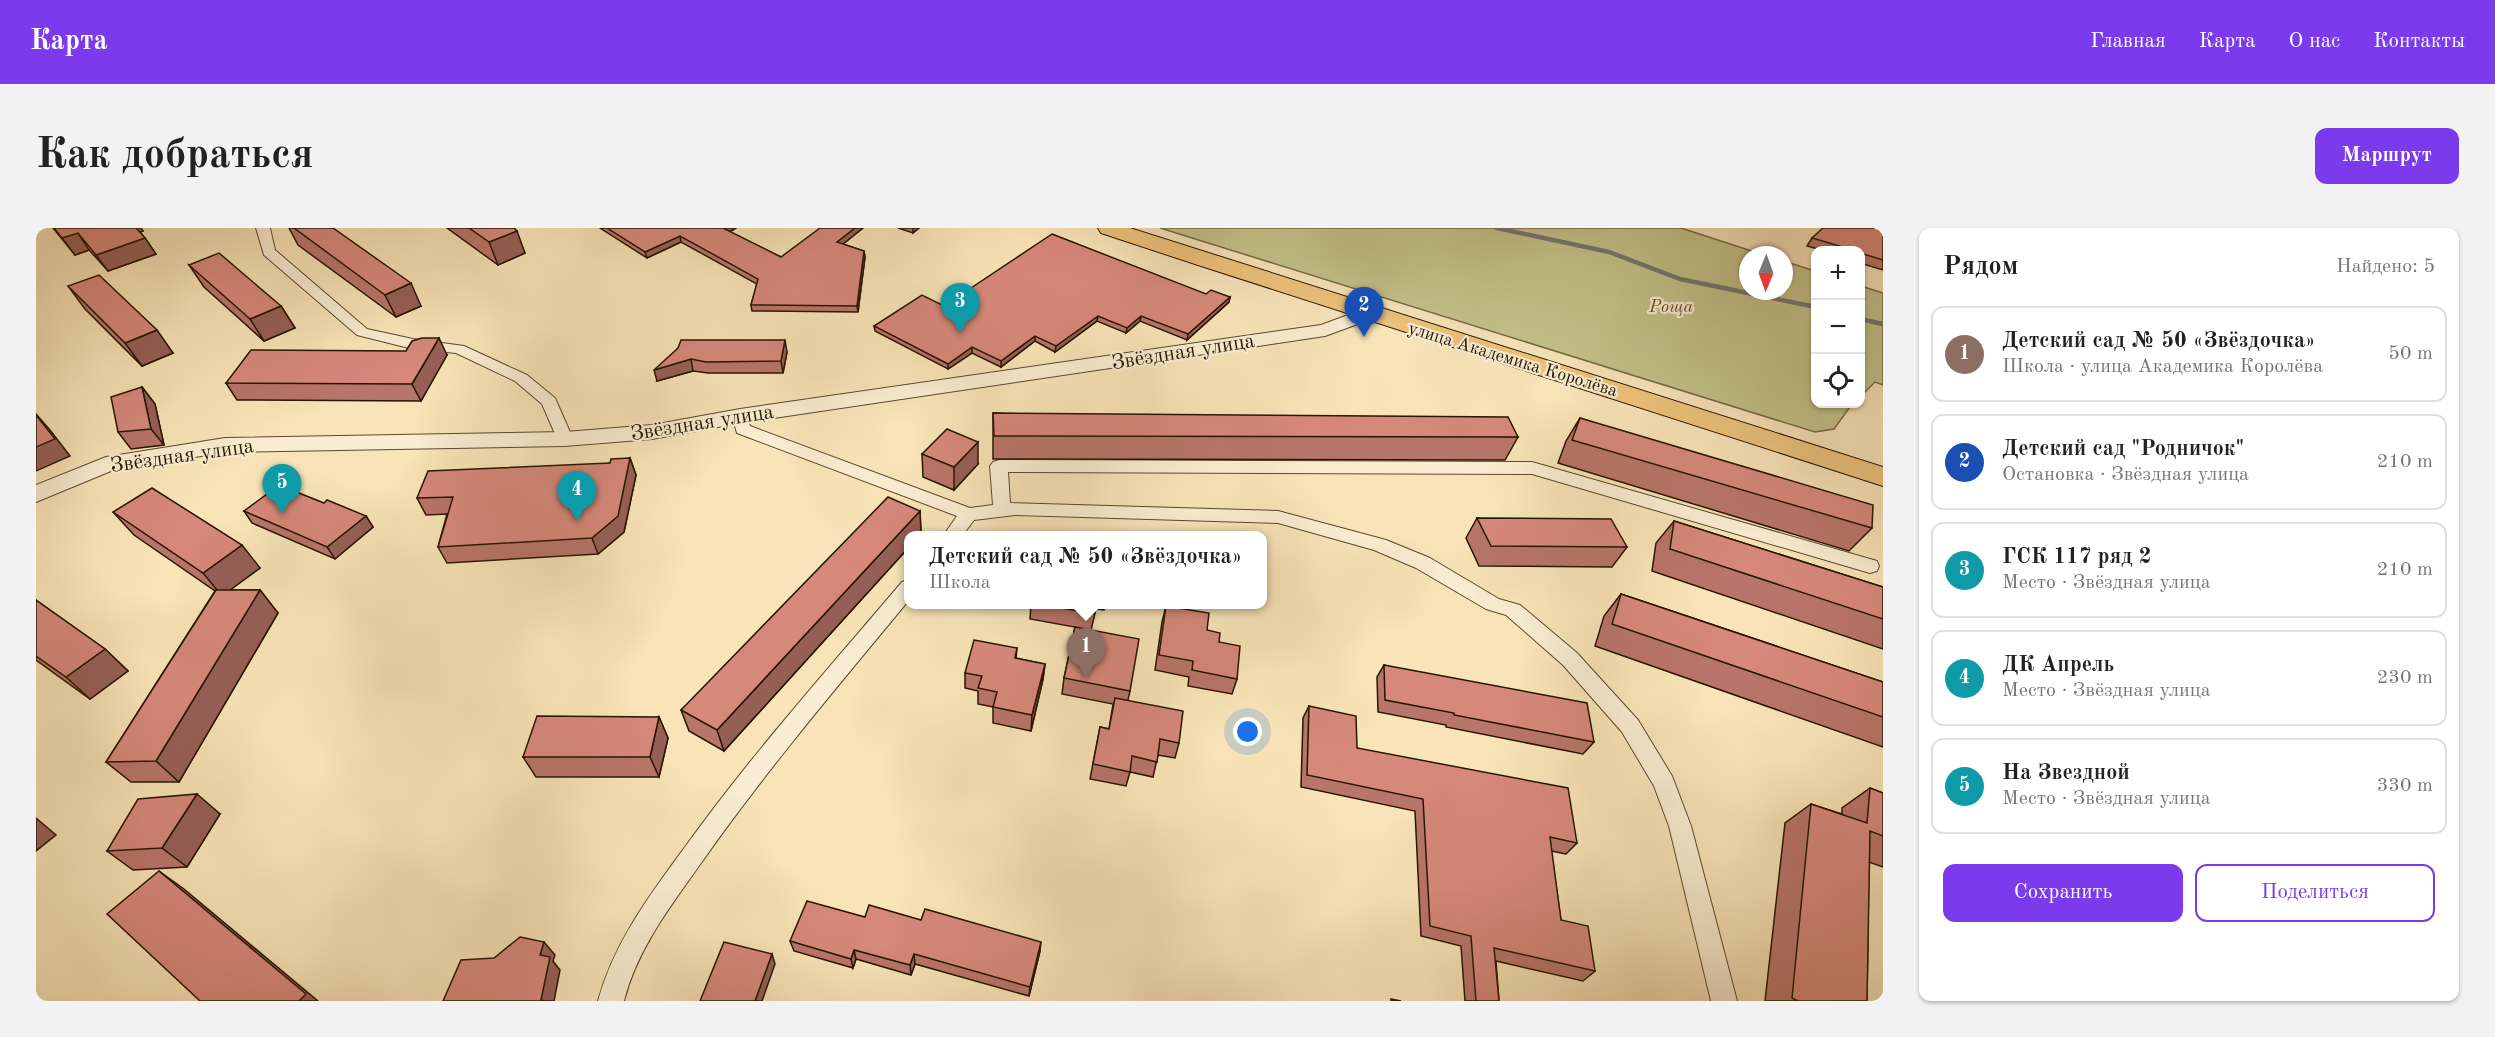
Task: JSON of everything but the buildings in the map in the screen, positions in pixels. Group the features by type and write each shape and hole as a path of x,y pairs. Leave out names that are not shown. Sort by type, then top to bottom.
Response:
{"main road":[{"name":"улица Академика Королёва","path":"1109,228 1367,314 1883,477"}],"street":[{"path":"264,228 270,252 362,332 413,344 459,349 501,367 521,378 549,402 565,439"},
{"name":"Звёздная улица","path":"36,494 106,464 225,445 565,439 652,432 740,416 1324,330 1367,314"},
{"path":"740,416 743,429 969,514 1015,509 1278,517 1380,545 1423,563 1493,604 1513,610 1570,659 1630,726 1664,783 1680,826 1724,1001"},
{"path":"1002,512 999,466 1532,468 1870,566"},
{"path":"956,531 969,514"},
{"path":"611,1001 616,978 642,928 703,840 904,593"}],"green space":[{"name":"Роща","path":"1160,228 1681,228 1739,247 1739,300 1793,300 1793,264 1811,270 1811,408 1849,408 1834,429 1815,432"},
{"path":"1865,287 1883,293 1883,385 1875,382 1865,392"}],"waterway":[{"path":"1497,228 1609,252 1680,279 1811,306"},
{"path":"1865,320 1883,324"}],"place":[{"name":"ГСК 117 ряд 2","path":"960,333"},
{"name":"Детский сад \"Родничок\"","path":"1364,337"},
{"name":"На Звездной","path":"282,514"},
{"name":"ДК Апрель","path":"577,521"},
{"name":"Детский сад № 50 «Звёздочка»","path":"1086,678"}]}
